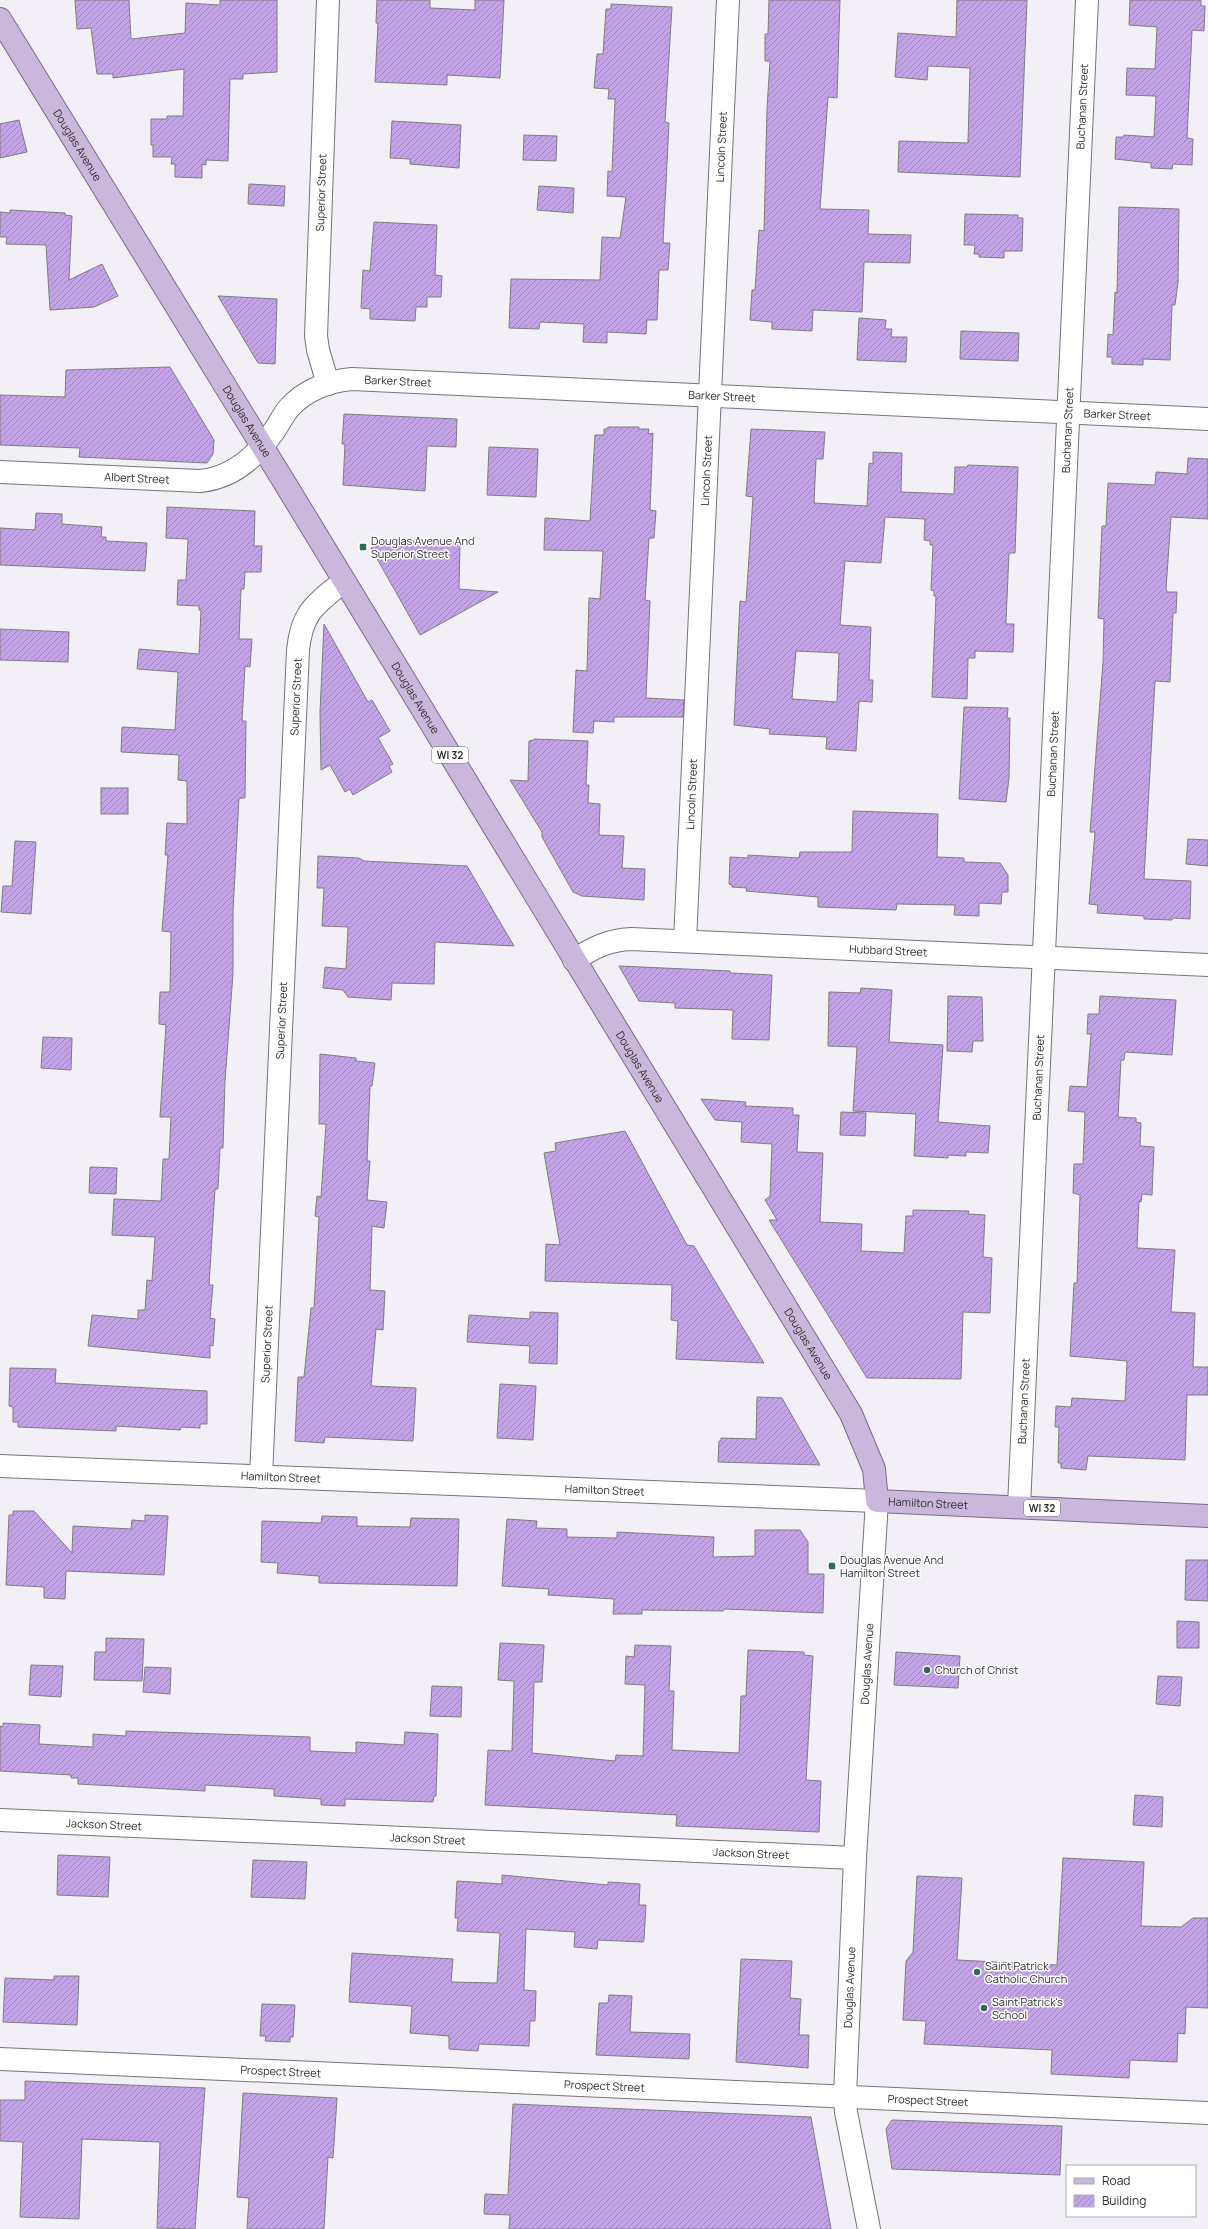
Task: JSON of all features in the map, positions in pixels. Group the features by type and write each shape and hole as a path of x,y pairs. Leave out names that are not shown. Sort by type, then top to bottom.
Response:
{"main road":[{"name":"Douglas Avenue","path":"0,19 262,446 851,1414 873,1468 877,1501"},
{"name":"Hamilton Street","path":"877,1501 1208,1516"}],"street":[{"name":"Superior Street","path":"328,0 316,336 318,350 328,384"},
{"name":"Lincoln Street","path":"685,941 728,0"},
{"name":"Buchanan Street","path":"1019,1507 1086,0"},
{"name":"Barker Street","path":"262,446 293,404 305,395 328,384 357,379 1208,419"},
{"name":"Albert Street","path":"0,472 206,481 222,476 242,465 262,446"},
{"name":"Superior Street","path":"260,1477 299,642 302,627 309,612 344,581"},
{"name":"Hubbard Street","path":"574,960 602,944 615,940 685,941 1208,964"},
{"name":"Hamilton Street","path":"0,1466 877,1501"},
{"name":"Douglas Avenue","path":"869,2229 846,2113 845,2096 855,1858 877,1501"},
{"name":"Jackson Street","path":"0,1820 855,1858"},
{"name":"Prospect Street","path":"0,2059 1208,2113"}],"building":[{"path":"75,0 129,0 131,39 185,33 186,3 220,5 220,0 277,0 277,72 243,74 243,79 230,79 228,161 206,160 206,165 202,164 202,178 175,177 175,164 171,164 172,157 153,157 153,145 151,145 151,119 167,119 167,116 183,116 184,69 113,78 113,74 97,74 91,28 77,29"},
{"path":"377,0 430,0 430,8 475,10 475,0 504,0 500,78 447,75 447,85 375,82 378,23 376,23"},
{"path":"769,0 840,0 837,98 828,97 820,209 869,210 868,234 911,235 910,263 864,262 862,312 813,310 812,331 772,329 772,322 750,320 752,290 755,290 759,230 764,231 767,108 770,61 765,61 765,34 768,34"},
{"path":"957,0 1027,0 1020,177 898,172 899,141 968,143 970,68 928,66 927,80 895,77 898,33 956,37"},
{"path":"1130,0 1201,0 1201,6 1205,6 1204,31 1192,30 1187,138 1193,139 1192,165 1173,164 1172,169 1151,168 1151,163 1115,159 1116,137 1124,137 1124,135 1154,137 1156,96 1126,95 1127,68 1155,69 1157,27 1129,25"},
{"path":"611,4 672,7 665,122 669,123 663,243 670,243 668,270 659,270 657,320 647,320 646,334 607,332 607,343 583,342 584,324 540,322 539,329 509,328 511,279 600,280 602,237 620,238 626,197 607,196 608,171 612,172 615,99 608,99 609,89 594,88 597,54 603,54 606,9 611,9"},
{"path":"19,120 27,152 0,158 0,124"},
{"path":"392,121 461,125 459,168 410,164 410,159 390,158"},
{"path":"524,135 557,136 556,161 523,160"},
{"path":"249,184 285,186 284,206 248,204"},
{"path":"539,186 574,188 573,213 537,210"},
{"path":"1119,207 1179,209 1178,282 1175,305 1172,305 1170,360 1143,359 1143,365 1112,364 1112,357 1107,357 1108,334 1113,335 1115,292 1117,293"},
{"path":"10,210 65,213 65,215 72,216 69,280 102,264 118,296 94,307 50,310 46,245 6,244 7,237 0,237 0,212 10,213"},
{"path":"965,214 1018,215 1018,218 1023,218 1022,251 1004,251 1004,258 979,257 979,254 974,254 975,245 964,245"},
{"path":"374,222 437,225 435,275 442,276 441,297 427,297 427,307 416,307 415,321 370,319 370,309 361,308 363,270 370,271"},
{"path":"218,296 277,299 275,364 258,363"},
{"path":"859,318 886,320 885,329 892,329 891,337 907,337 906,362 857,360"},
{"path":"961,331 1019,333 1018,361 960,359"},
{"path":"170,367 214,440 213,454 207,463 79,457 80,448 0,445 0,395 65,397 66,370"},
{"path":"344,414 457,419 456,447 427,446 425,491 343,485 345,444 342,444"},
{"path":"608,427 639,427 639,429 649,429 648,434 653,433 650,510 656,511 654,538 649,538 645,600 650,601 646,698 684,700 683,717 614,717 614,722 594,721 593,733 573,732 576,670 587,671 589,598 600,599 603,551 544,550 545,518 590,521 595,435 604,435 604,429 607,429"},
{"path":"751,429 825,432 823,459 816,459 814,503 867,506 869,463 873,464 873,452 902,453 901,492 954,494 955,467 967,467 968,465 1018,467 1015,553 1009,553 1006,621 1006,624 1014,624 1013,652 975,651 975,658 968,658 967,699 932,697 936,596 934,596 934,591 931,590 933,545 930,545 930,541 924,540 925,519 885,517 881,563 845,561 840,625 871,627 869,680 873,680 872,702 859,701 856,751 826,749 827,737 769,734 770,729 734,725 740,601 746,602 753,497 746,496","holes":["796,651 839,653 837,702 792,699"]},
{"path":"489,447 538,449 536,497 487,495"},
{"path":"1188,458 1208,459 1208,519 1171,517 1166,589 1167,592 1177,592 1176,613 1173,613 1170,682 1155,681 1144,879 1191,881 1190,919 1144,919 1144,916 1097,913 1098,905 1089,904 1095,832 1090,832 1103,662 1104,619 1098,618 1102,526 1106,526 1108,483 1155,485 1156,472 1187,474"},
{"path":"167,507 255,511 254,546 262,546 261,572 245,572 244,589 241,589 239,639 252,639 250,667 245,666 242,721 246,721 245,798 239,798 233,911 233,974 225,1081 223,1148 220,1148 218,1189 215,1189 209,1285 213,1285 210,1318 215,1319 213,1346 210,1345 210,1358 88,1346 92,1315 138,1319 138,1310 145,1310 147,1280 152,1281 155,1237 112,1235 114,1199 161,1201 163,1159 169,1159 171,1117 160,1117 166,1025 159,1024 160,992 170,992 171,932 162,931 168,855 165,855 167,823 187,824 187,781 178,780 179,755 121,752 122,727 175,730 178,672 137,669 139,649 199,654 201,610 199,610 199,606 177,605 178,580 186,580 188,539 166,538"},
{"path":"36,513 62,514 62,524 102,527 101,537 106,537 106,541 147,543 145,571 0,565 0,528 35,530"},
{"path":"393,540 460,543 459,589 498,592 420,635 371,548"},
{"path":"324,624 368,702 372,700 390,731 378,738 393,764 389,766 392,772 353,795 350,789 345,792 330,765 321,770 320,712"},
{"path":"0,629 69,632 68,662 0,660"},
{"path":"964,707 1008,708 1007,718 1010,718 1009,778 1006,802 959,799"},
{"path":"534,739 588,741 586,785 589,785 588,803 600,804 599,835 624,836 622,868 645,869 644,900 582,896 573,892 542,837 542,832 510,780 528,781 529,741"},
{"path":"101,788 128,788 128,814 101,814"},
{"path":"853,811 938,814 937,857 964,858 964,862 1000,863 1008,875 1008,892 1002,892 1001,904 979,903 979,916 954,915 955,905 897,904 896,910 818,907 818,897 746,891 747,888 732,887 732,885 729,884 730,857 748,858 748,855 799,858 800,852 852,852"},
{"path":"1188,839 1208,840 1208,866 1186,864"},
{"path":"15,841 36,842 31,914 1,912 3,886 12,886"},
{"path":"318,856 359,858 364,861 467,866 514,946 435,942 434,984 392,983 391,1000 348,997 343,990 323,988 325,967 346,969 348,927 322,926 324,888 317,888"},
{"path":"619,966 730,971 730,973 772,975 769,1040 732,1039 733,1010 675,1008 675,1003 639,1001"},
{"path":"861,988 892,990 889,1042 943,1045 938,1122 990,1126 988,1153 966,1152 966,1156 948,1155 948,1158 914,1156 916,1114 853,1111 857,1047 828,1046 829,992 860,993"},
{"path":"948,996 982,997 983,1041 973,1041 972,1052 947,1051"},
{"path":"1100,996 1176,1000 1172,1055 1125,1052 1124,1060 1121,1060 1118,1117 1136,1118 1136,1122 1141,1123 1140,1146 1154,1147 1152,1195 1142,1194 1141,1202 1139,1201 1137,1248 1175,1250 1171,1312 1195,1313 1193,1367 1208,1367 1208,1395 1187,1395 1185,1460 1088,1456 1086,1470 1061,1468 1061,1463 1058,1463 1059,1427 1055,1427 1056,1406 1071,1407 1072,1398 1125,1401 1127,1361 1070,1356 1074,1283 1077,1283 1080,1195 1073,1193 1074,1164 1083,1164 1085,1112 1068,1111 1070,1086 1087,1087 1091,1034 1087,1034 1088,1014 1099,1014"},
{"path":"43,1037 72,1038 71,1070 41,1068"},
{"path":"320,1054 356,1058 356,1061 375,1063 372,1086 370,1086 367,1161 370,1161 367,1200 387,1202 384,1228 372,1226 370,1290 385,1291 383,1330 376,1329 371,1386 416,1388 413,1441 325,1437 324,1443 295,1441 298,1377 304,1377 311,1308 314,1308 319,1217 315,1216 317,1196 321,1197 326,1124 319,1124"},
{"path":"701,1099 746,1102 745,1106 793,1108 793,1115 799,1115 797,1152 823,1153 820,1222 862,1224 861,1251 904,1253 906,1216 913,1216 913,1210 969,1211 968,1214 985,1215 983,1257 992,1258 990,1313 963,1312 961,1379 867,1378 769,1220 777,1220 765,1200 770,1196 772,1144 741,1142 742,1122 715,1120"},
{"path":"841,1112 866,1113 865,1136 840,1135"},
{"path":"625,1131 687,1245 694,1246 764,1363 676,1359 678,1321 671,1320 672,1285 545,1281 546,1244 560,1245 544,1153 556,1151 555,1143"},
{"path":"90,1167 117,1168 116,1194 89,1193"},
{"path":"530,1312 558,1313 557,1364 529,1363 530,1346 467,1342 469,1315 530,1319"},
{"path":"10,1368 56,1369 55,1383 207,1391 207,1424 200,1424 200,1428 181,1427 180,1430 116,1426 116,1431 18,1427 18,1422 13,1422 13,1407 9,1406"},
{"path":"500,1384 536,1386 533,1440 497,1438"},
{"path":"757,1397 782,1398 820,1465 718,1462 719,1441 721,1441 721,1438 756,1439"},
{"path":"13,1511 34,1511 72,1553 73,1526 131,1529 132,1520 145,1521 145,1515 168,1516 164,1575 66,1571 65,1599 44,1598 44,1587 6,1585 9,1515 13,1515"},
{"path":"322,1516 357,1517 357,1526 410,1527 411,1518 459,1519 457,1586 319,1583 319,1576 277,1573 278,1563 261,1562 262,1521 321,1523"},
{"path":"507,1519 537,1521 536,1528 567,1529 567,1537 617,1538 617,1532 714,1537 713,1557 755,1556 755,1530 800,1530 808,1542 808,1574 824,1574 823,1613 724,1609 723,1611 642,1610 642,1614 613,1614 614,1599 548,1595 549,1589 502,1586"},
{"path":"1186,1560 1208,1560 1208,1601 1185,1600"},
{"path":"1177,1621 1199,1622 1199,1648 1177,1648"},
{"path":"106,1638 144,1639 142,1681 94,1680 95,1652 106,1652"},
{"path":"500,1643 544,1645 542,1682 534,1682 532,1753 615,1761 616,1755 643,1756 645,1685 625,1684 626,1656 634,1657 635,1645 671,1646 669,1691 674,1691 672,1750 739,1753 741,1696 746,1696 748,1650 804,1652 804,1655 813,1656 806,1780 821,1781 819,1832 676,1826 677,1815 485,1805 488,1750 512,1751 514,1681 498,1680"},
{"name":"Church of Christ","path":"896,1652 960,1656 958,1688 894,1685"},
{"path":"31,1665 63,1666 61,1697 29,1695"},
{"path":"145,1667 171,1668 170,1694 143,1692"},
{"path":"1158,1676 1182,1677 1180,1706 1156,1704"},
{"path":"432,1686 462,1687 461,1717 430,1716"},
{"path":"3,1723 40,1725 39,1744 93,1747 93,1734 126,1736 126,1731 310,1737 310,1751 356,1753 356,1742 404,1745 405,1732 438,1734 436,1796 434,1796 433,1802 345,1799 345,1806 321,1805 321,1799 274,1796 274,1789 205,1785 205,1791 78,1784 78,1778 71,1778 71,1775 0,1771 0,1726 3,1727"},
{"path":"1135,1795 1163,1797 1162,1827 1133,1825"},
{"path":"58,1855 110,1857 108,1897 57,1895"},
{"name":"Saint Patrick Catholic Church","path":"1063,1858 1144,1862 1141,1926 1181,1927 1193,1918 1208,1918 1208,2008 1186,2007 1185,2034 1178,2033 1177,2062 1130,2060 1129,2078 1051,2074 1052,2050 924,2044 926,2021 903,2020 906,1961 913,1952 917,1876 962,1878 957,1960 1057,1965"},
{"path":"253,1860 307,1862 305,1899 251,1897"},
{"path":"502,1875 608,1885 608,1882 640,1884 639,1905 646,1905 644,1940 643,1942 598,1940 597,1949 574,1947 575,1932 526,1929 524,1990 536,1991 535,2021 530,2021 529,2046 479,2044 478,2051 449,2049 449,2036 410,2033 412,2006 349,2002 352,1953 453,1959 451,1982 497,1983 500,1933 457,1931 458,1918 455,1918 457,1881 502,1884"},
{"path":"741,1959 792,1961 790,1998 801,1999 799,2035 809,2035 808,2068 736,2062"},
{"path":"54,1976 79,1976 77,2025 3,2022 5,1978 54,1980"},
{"path":"609,1995 632,1996 630,2032 690,2034 689,2059 596,2055 599,2003 608,2003"},
{"path":"262,2004 295,2005 293,2037 290,2037 290,2042 265,2041 266,2036 260,2036"},
{"path":"25,2081 205,2088 195,2229 157,2228 160,2142 82,2139 79,2219 20,2217 23,2142 0,2141 0,2100 25,2100"},
{"path":"243,2093 337,2098 333,2158 328,2157 324,2229 247,2229 249,2198 237,2197"},
{"path":"513,2104 811,2117 831,2229 509,2229 510,2215 484,2214 485,2194 508,2195"},
{"path":"892,2120 1062,2126 1060,2175 892,2169 886,2129"}],"place":[{"name":"Douglas Avenue And Superior Street","path":"363,547"},
{"name":"Douglas Avenue And Hamilton Street","path":"832,1566"},
{"name":"Church of Christ","path":"927,1670"},
{"name":"Saint Patrick Catholic Church","path":"977,1972"},
{"name":"Saint Patrick's School","path":"984,2008"}]}
